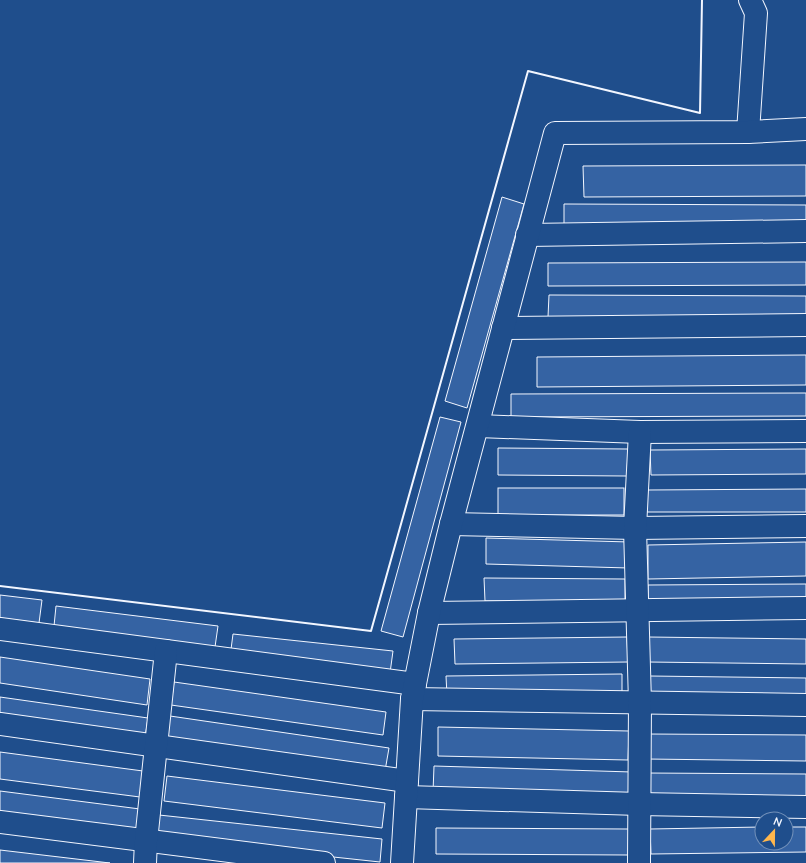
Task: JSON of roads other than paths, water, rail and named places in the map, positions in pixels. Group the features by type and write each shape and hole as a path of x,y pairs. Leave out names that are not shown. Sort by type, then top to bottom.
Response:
{"street":[{"path":"748,132 756,13 750,0"},
{"path":"402,863 414,692 430,613 451,524 554,133 748,132 806,130"},
{"path":"527,235 806,231"},
{"path":"503,328 806,325"},
{"path":"478,426 640,432 806,431"},
{"path":"639,863 640,703 635,528 640,432"},
{"path":"451,524 635,528 806,526"},
{"path":"430,613 806,608"},
{"path":"0,629 166,651 414,692 640,703 806,705"},
{"path":"145,863 166,651"},
{"path":"0,724 156,746 407,789 639,804 806,807"},
{"path":"0,822 324,863"}]}
